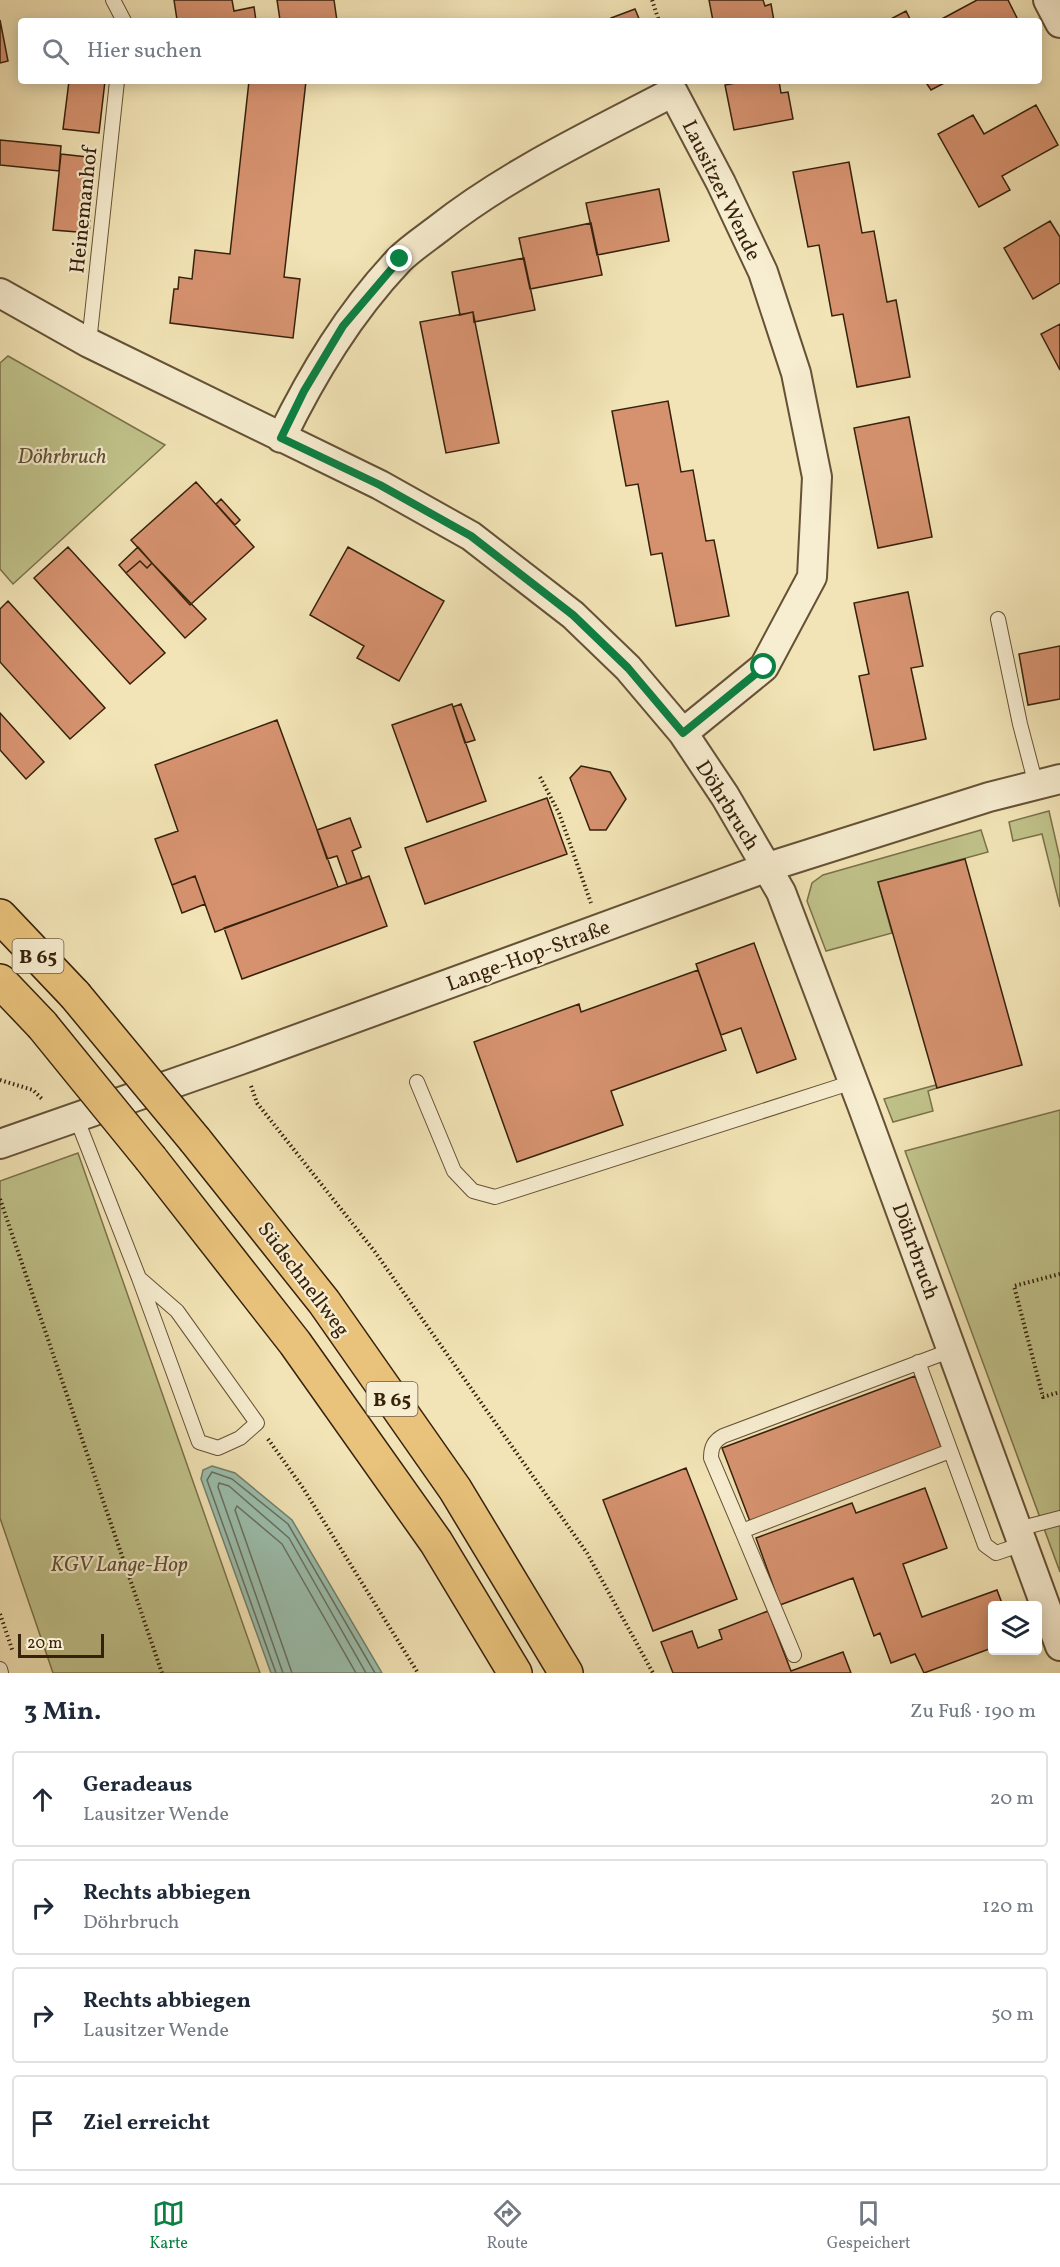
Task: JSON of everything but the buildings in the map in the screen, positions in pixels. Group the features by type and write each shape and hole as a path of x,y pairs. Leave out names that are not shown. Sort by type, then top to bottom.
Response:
{"highway":[{"name":"Südschnellweg","path":"0,916 75,995 195,1140 324,1302 455,1489 566,1673"},
{"name":"B 65","path":"0,981 42,1024 295,1343 429,1532 515,1673"}],"street":[{"path":"1048,0 1060,23"},
{"name":"Lausitzer Wende","path":"281,438 304,391 343,326 400,259 469,204 550,156 673,92 721,183 763,272 796,373 817,477 812,577 764,667 683,733"},
{"name":"Döhrbruch","path":"0,293 89,343 380,485 471,536 573,615 628,668 683,733 768,867 781,892 1060,1646"},
{"name":"Lange-Hop-Straße","path":"0,1144 240,1060 768,867 1048,782"}],"lane":[{"path":"113,0 122,18"},
{"name":"Heinemanhof","path":"89,343 117,84"},
{"path":"998,619 1020,724 1048,782"},
{"path":"417,1082 454,1171 473,1191 495,1197 853,1082"},
{"path":"69,1119 139,1278 199,1442 218,1448 240,1438 257,1423 177,1311 139,1278"},
{"path":"794,1655 711,1458 713,1444 717,1439 952,1350"},
{"path":"918,1362 985,1545 996,1552 1020,1537 1060,1518"},
{"path":"742,1531 950,1450"}],"path":[{"path":"652,0 658,18"},
{"path":"540,777 559,813 601,929"},
{"path":"240,1060 257,1102 375,1252 587,1553 653,1673"},
{"path":"0,1080 33,1090 69,1119"},
{"path":"0,1199 162,1673"},
{"path":"1060,1274 1014,1286 1043,1397 1060,1392"},
{"path":"257,1423 303,1488 418,1673"},
{"path":"0,1614 14,1653"}],"green space":[{"name":"Döhrbruch","path":"8,356 165,445 13,584 0,569 0,363"},
{"path":"1049,811 1060,859 1060,907 1042,834 1013,841 1009,822"},
{"path":"981,830 988,852 878,882 892,933 826,951 807,901 812,883 823,875"},
{"path":"936,1085 937,1088 928,1091 933,1111 893,1122 884,1099"},
{"path":"1060,1110 1060,1572 905,1151"},
{"name":"KGV Lange-Hop","path":"78,1153 260,1673 53,1673 0,1518 0,1181"}],"water":[{"path":"212,1466 235,1473 292,1520 382,1673 271,1673 201,1479 203,1470"}],"route":[{"path":"400,259 343,326 304,391 281,438 380,485 471,536 573,615 628,668 683,733 764,667"}]}
